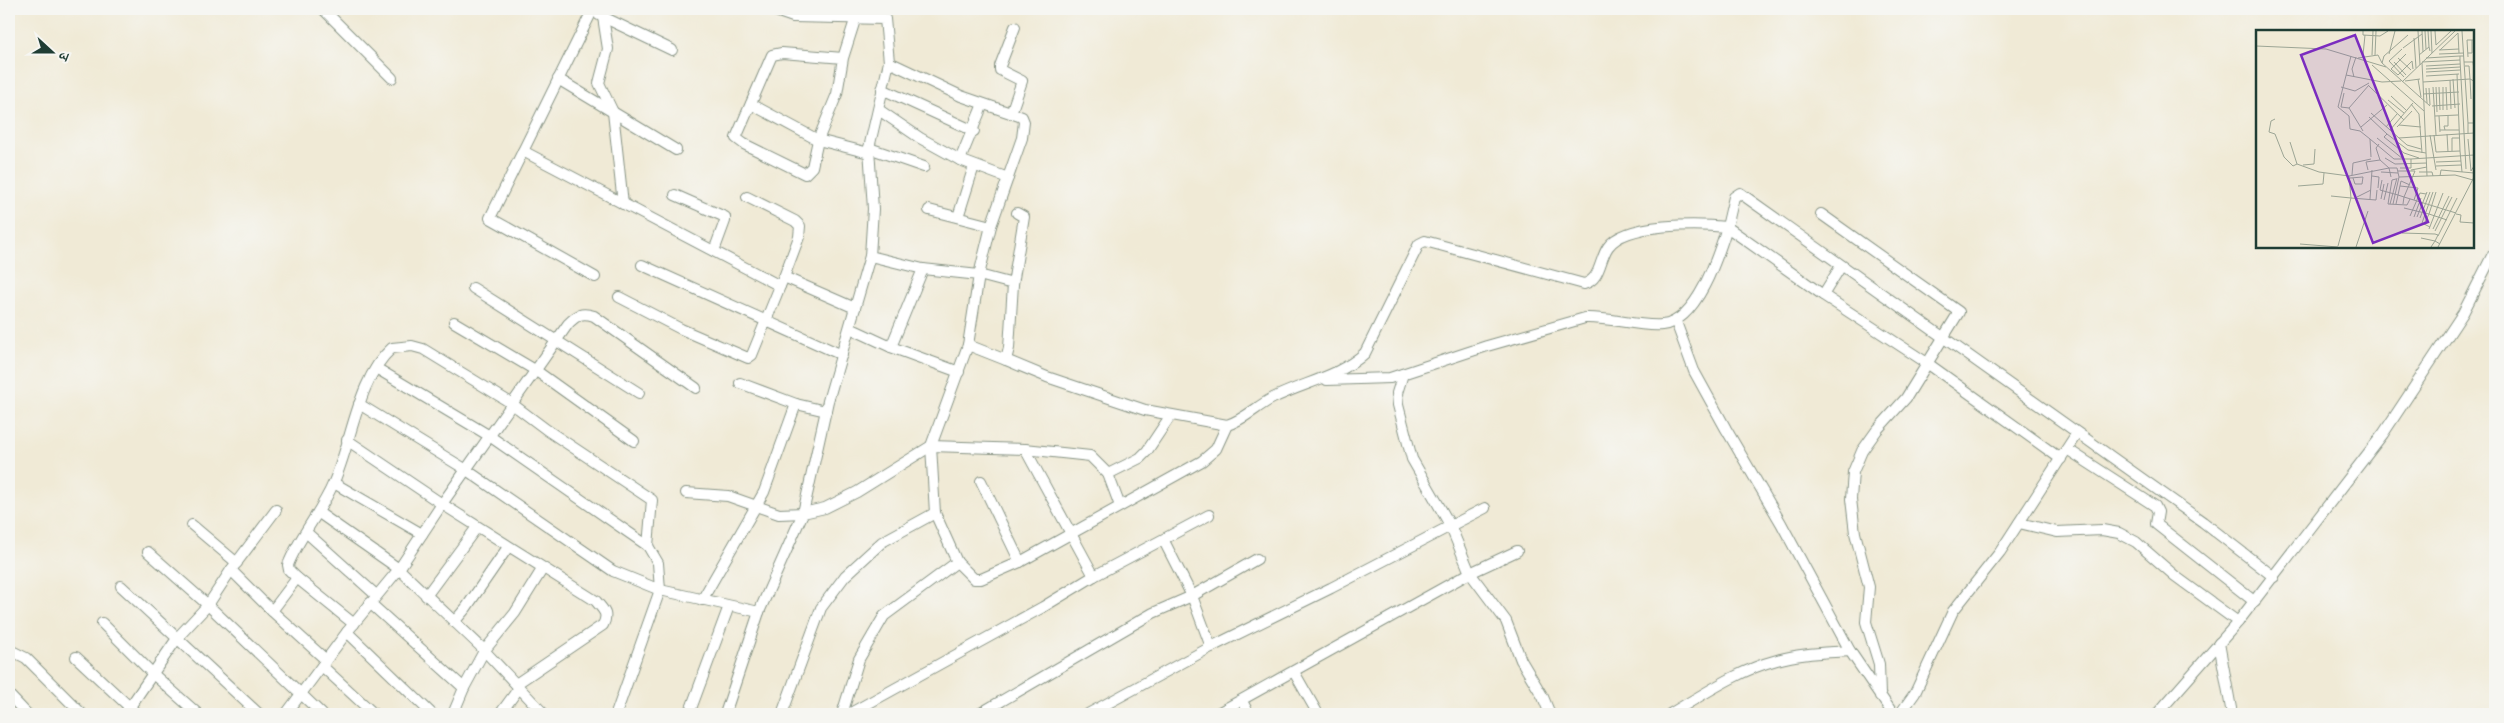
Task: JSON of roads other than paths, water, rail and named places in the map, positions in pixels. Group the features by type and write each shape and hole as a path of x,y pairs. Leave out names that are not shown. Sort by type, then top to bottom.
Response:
{"street":[{"path":"323,9 392,78"},
{"path":"725,714 759,612 803,513 826,411 870,256 873,209 869,151 889,62 885,14 856,18 793,17 770,9"},
{"path":"595,277 490,218 592,10 672,50"},
{"path":"603,17 608,49 599,83 613,112 623,204"},
{"path":"843,58 782,53 772,55 736,138 744,144 805,174 812,167 818,140 837,94 843,58 856,18"},
{"path":"1011,113 1022,81 1000,70 1000,66 1015,26"},
{"path":"889,62 983,104 1022,117 1024,122 1022,138 992,226 978,275 968,345 931,446 935,513 957,562 974,579 981,579 1020,562 1069,533 1202,461 1216,449 1227,425"},
{"path":"558,78 676,150"},
{"path":"882,90 974,132"},
{"path":"751,104 818,140 869,151 924,167"},
{"path":"960,160 974,132 983,104"},
{"path":"879,110 920,138 960,160 1008,178"},
{"path":"523,151 714,252 782,282 855,308"},
{"path":"958,216 974,166"},
{"path":"1316,380 1390,378 1487,346 1585,318 1662,325 1676,322 1686,314 1696,300 1712,268 1727,227 1734,197 1740,193 2204,522 2274,577"},
{"path":"675,195 725,217 714,252"},
{"path":"619,297 745,357 752,356 799,238 800,226 795,221 747,197"},
{"path":"929,210 992,226"},
{"path":"1006,360 1009,348 1014,284 1024,217 1017,213"},
{"path":"1821,214 1959,312 1906,398 1877,430 1862,451 1853,472 1851,499 1855,533 1869,587 1866,622 1879,664 1880,696"},
{"path":"968,345 1047,377 1145,410 1227,425 1237,422 1268,401 1316,380 1335,374 1354,363 1365,353 1419,244 1425,241 1584,284 1596,277 1608,247 1617,238 1664,225 1727,227 1823,295 1927,362 2060,459"},
{"path":"2157,714 2255,602 2372,449 2429,367 2463,313 2495,250"},
{"path":"870,256 922,269 978,275 1014,284"},
{"path":"642,265 842,355"},
{"path":"1823,295 1841,266"},
{"path":"891,347 922,269"},
{"path":"473,288 639,393"},
{"path":"286,714 350,628 399,568 488,435 556,341 578,315 594,316 696,388"},
{"path":"454,322 535,370 634,441"},
{"path":"1676,322 1694,370 1781,523 1850,651 1893,714"},
{"path":"850,328 891,347 959,372"},
{"path":"432,714 350,628 289,570 288,565 319,514 334,483 360,404 376,368 392,348 412,346 423,348 511,403 652,500 648,546"},
{"path":"376,368 488,435 648,546 658,563 660,590 616,714"},
{"path":"1403,374 1397,393 1398,405 1412,459 1450,525 1470,573 1506,621 1521,660 1543,697 1550,714"},
{"path":"740,383 796,404 826,411"},
{"path":"360,404 465,469 613,571 660,590 759,612"},
{"path":"702,600 764,492 796,404"},
{"path":"1108,474 1140,458 1147,451 1171,415"},
{"path":"1900,714 1915,694 1953,611 2000,552 2078,433"},
{"path":"347,440 477,527 596,601 606,613 607,617 603,625 517,686 500,714"},
{"path":"686,493 728,496 779,514 803,513 825,508 857,492 931,446 1025,449 1090,456 1108,474 1120,506"},
{"path":"1025,449 1094,576"},
{"path":"2067,449 2154,506 2158,512 2156,524 2255,602"},
{"path":"981,481 1020,562"},
{"path":"334,483 422,534"},
{"path":"1088,714 1211,647 1485,508"},
{"path":"127,710 178,637 208,605 234,566 276,510"},
{"path":"782,714 821,608 845,576 882,542 935,513"},
{"path":"319,514 399,568 484,651 544,714"},
{"path":"849,714 1043,607 1094,576 1164,541 1209,515"},
{"path":"2018,523 2057,532 2102,530 2119,533 2136,542 2175,576 2238,622"},
{"path":"192,526 234,566 272,611 374,714"},
{"path":"426,596 477,527"},
{"path":"307,533 464,688"},
{"path":"1164,541 1192,596 1211,647"},
{"path":"454,622 466,608 508,547"},
{"path":"1216,714 1470,573 1517,551"},
{"path":"148,552 208,605 322,714"},
{"path":"979,714 1153,613 1192,596 1257,559"},
{"path":"842,714 859,660 884,616 957,562"},
{"path":"454,714 464,688 484,651 515,613 543,568"},
{"path":"272,611 298,578"},
{"path":"121,586 260,714"},
{"path":"689,714 729,606"},
{"path":"102,623 152,673 198,714"},
{"path":"2219,643 2232,714"},
{"path":"1670,714 1726,681 1776,660 1809,654 1850,651"},
{"path":"9,653 14,652 26,658 82,714"},
{"path":"76,657 127,710 137,714"},
{"path":"1294,672 1318,714"},
{"path":"9,695 27,714"},
{"path":"1242,701 1249,714"}]}
